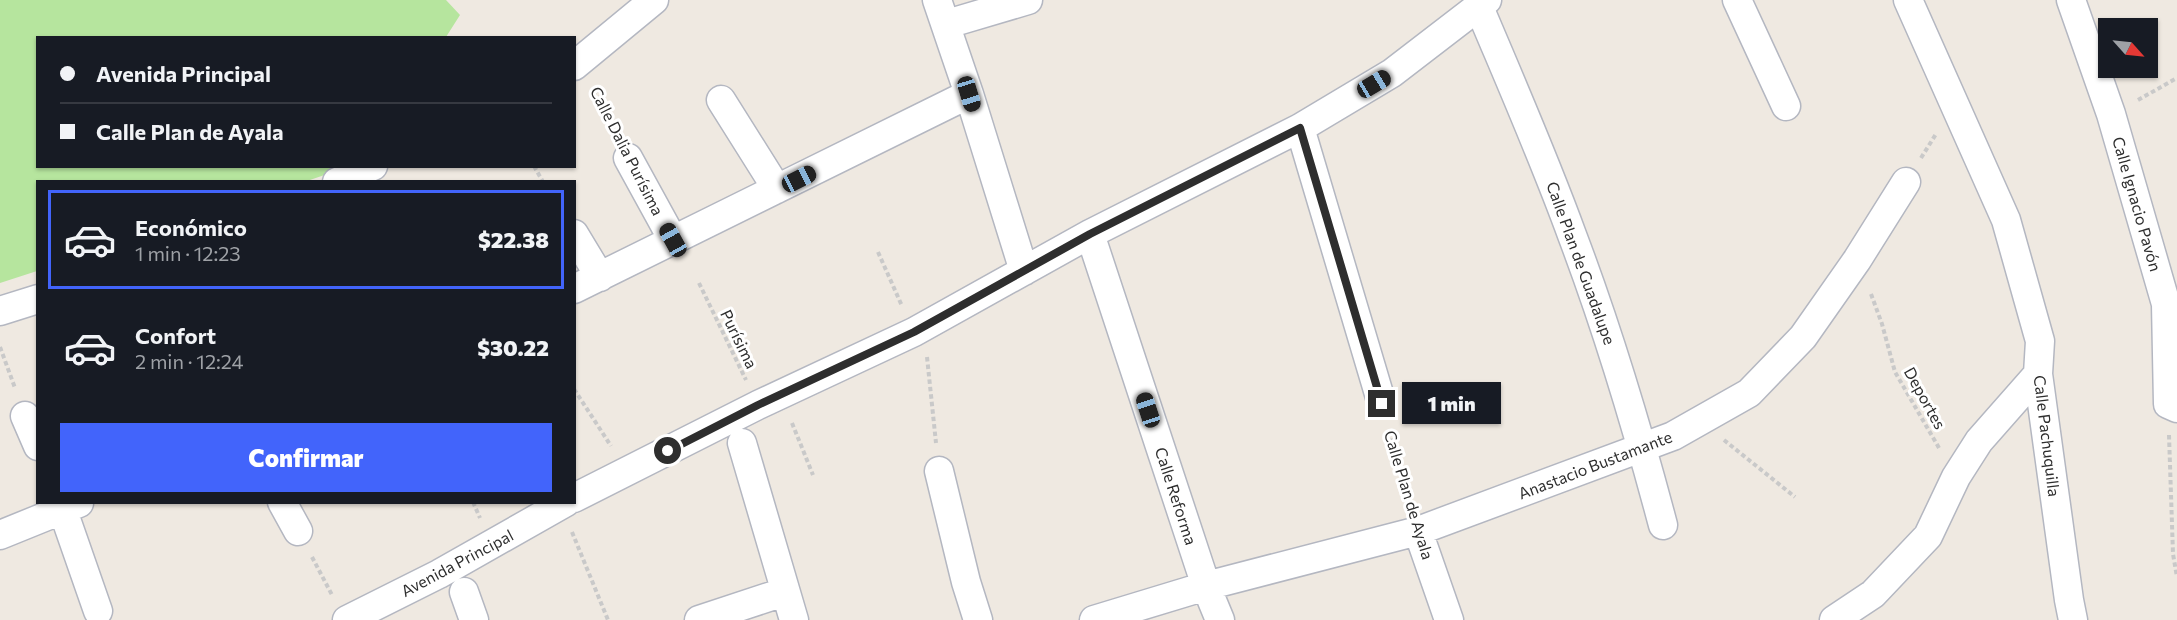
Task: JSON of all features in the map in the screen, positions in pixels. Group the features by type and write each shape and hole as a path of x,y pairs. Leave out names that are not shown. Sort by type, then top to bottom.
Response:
{"street":[{"path":"578,64 654,0"},
{"path":"1024,272 942,12 1028,0"},
{"path":"1737,0 1786,106"},
{"path":"1908,0 1953,106"},
{"name":"Calle Ignacio Pavón","path":"2071,0 2111,114 2166,304 2172,406"},
{"name":"Avenida Principal","path":"576,498 758,405 919,329 1090,234 1300,128 1392,73 1483,4"},
{"name":"Calle Plan de Guadalupe","path":"1483,4 1572,234 1610,340 1643,448 1663,525"},
{"path":"576,288 969,94"},
{"path":"721,100 777,189"},
{"name":"Calle Pachuquilla","path":"1953,106 2006,220 2040,341 2038,374 2071,610"},
{"path":"1300,128 1382,404"},
{"name":"Calle Dalia Purísima","path":"628,158 673,240"},
{"path":"342,180 368,168"},
{"name":"Anastacio Bustamante","path":"1094,620 1206,586 1418,531 1673,436 1749,393 1796,345 1857,260 1906,182"},
{"name":"Calle Reforma","path":"1090,234 1206,586 1220,620"},
{"path":"576,237 600,277"},
{"path":"0,311 36,299"},
{"path":"1834,620 1872,594 1928,536 1956,477 1979,441 2038,374"},
{"path":"26,416 36,441"},
{"path":"742,443 794,620"},
{"path":"939,471 966,582 978,620"},
{"path":"283,504 298,531"},
{"name":"Avenida Principal","path":"341,610 448,569 563,504"},
{"path":"0,535 68,505 98,610"},
{"name":"Calle Plan de Ayala","path":"1418,531 1449,620"},
{"path":"464,592 474,620"},
{"path":"699,620 784,592"},
{"path":"2048,620 2071,610"}],"path":[{"name":"Calle Dalia Purísima","path":"578,64 628,158"},
{"path":"2111,114 2177,78"},
{"path":"1906,182 1953,106"},
{"path":"878,252 919,329 939,471"},
{"name":"Deportes","path":"1857,260 1882,324 1895,372 1956,477"},
{"name":"Purísima","path":"699,283 758,405"},
{"path":"0,347 26,416"},
{"path":"576,392 627,472"},
{"name":"Calle Plan de Ayala","path":"1382,404 1418,531"},
{"path":"2172,406 2173,554 2177,577"},
{"path":"791,421 813,475"},
{"path":"1700,421 1796,497"},
{"path":"568,504 608,620"},
{"path":"298,531 341,610"}],"green space":[{"path":"0,0 446,0 460,15 447,36 36,36 36,168 345,168 310,180 36,180 36,271 0,283"}],"route":[{"path":"668,451 758,405 914,332 1090,234 1300,128 1382,404"}]}
